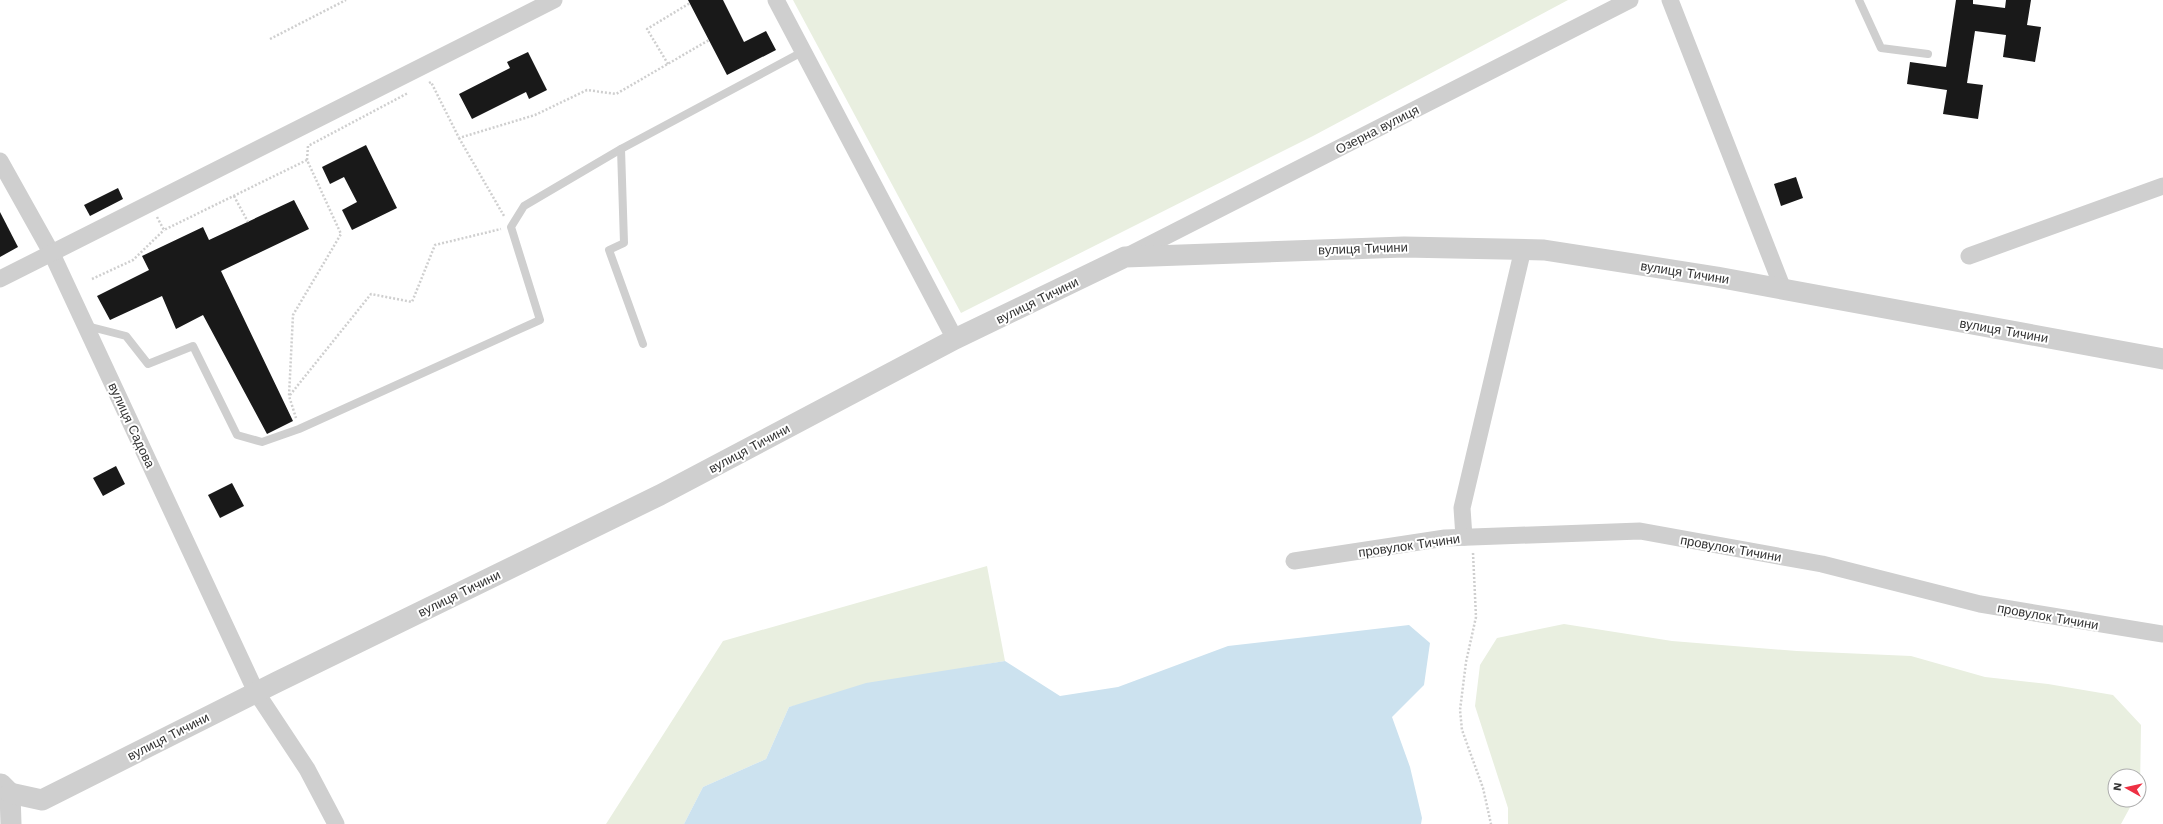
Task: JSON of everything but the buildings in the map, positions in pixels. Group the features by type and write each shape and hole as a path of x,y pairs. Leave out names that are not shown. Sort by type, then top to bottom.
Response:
{"street":[{"path":"0,278 52,254 554,0"},
{"path":"776,0 955,339"},
{"name":"Озерна вулиця","path":"1125,257 1630,0"},
{"path":"1670,0 1783,290"},
{"name":"вулиця Садова","path":"0,161 52,254 256,692 307,769 336,824"},
{"path":"1969,256 2163,186"},
{"name":"вулиця Тичини","path":"5,789 42,800 256,692 660,495 955,339 1125,257 1404,247 1523,249 1552,251 1783,290 2163,359"},
{"path":"1464,537 1462,508 1523,249"},
{"name":"провулок Тичини","path":"1294,561 1445,538 1640,531 1822,564 1980,604 2163,634"},
{"path":"5,789 11,824"}],"lane":[{"path":"1859,0 1881,48 1928,54"},
{"path":"86,326 126,336 148,364 193,346 237,434 262,442 299,429 540,320 511,227 524,206 621,149 804,51"},
{"path":"621,149 624,243 609,250 643,344"}],"path":[{"path":"270,39 346,0"},
{"path":"668,64 647,29 690,4"},
{"path":"459,138 535,115 587,90 616,94 708,40"},
{"path":"289,396 371,294 412,302 435,245 511,227 459,138 431,82 424,85"},
{"path":"299,429 289,396 293,315 341,234 307,160 308,146 410,92"},
{"path":"92,279 133,260 164,230 307,160"},
{"path":"234,196 248,222"},
{"path":"149,204 164,230"},
{"path":"1464,537 1474,555 1476,617 1466,662 1460,710 1462,730 1483,788 1491,824"}],"green space":[{"path":"793,0 1568,0 1313,136 961,313"},
{"path":"987,566 1005,661 941,672 789,707 766,759 703,787 684,824 606,824 723,641"},
{"path":"1564,624 1672,641 1797,651 1911,656 1985,677 2048,684 2113,695 2141,725 2140,768 2107,768 2107,808 2130,808 2121,824 1508,824 1508,808 1475,706 1480,665 1497,638"}],"water":[{"path":"1409,625 1430,643 1424,685 1392,717 1410,767 1422,818 1421,824 684,824 703,787 766,759 789,707 866,683 1005,661 1060,696 1118,687 1228,646"}]}
